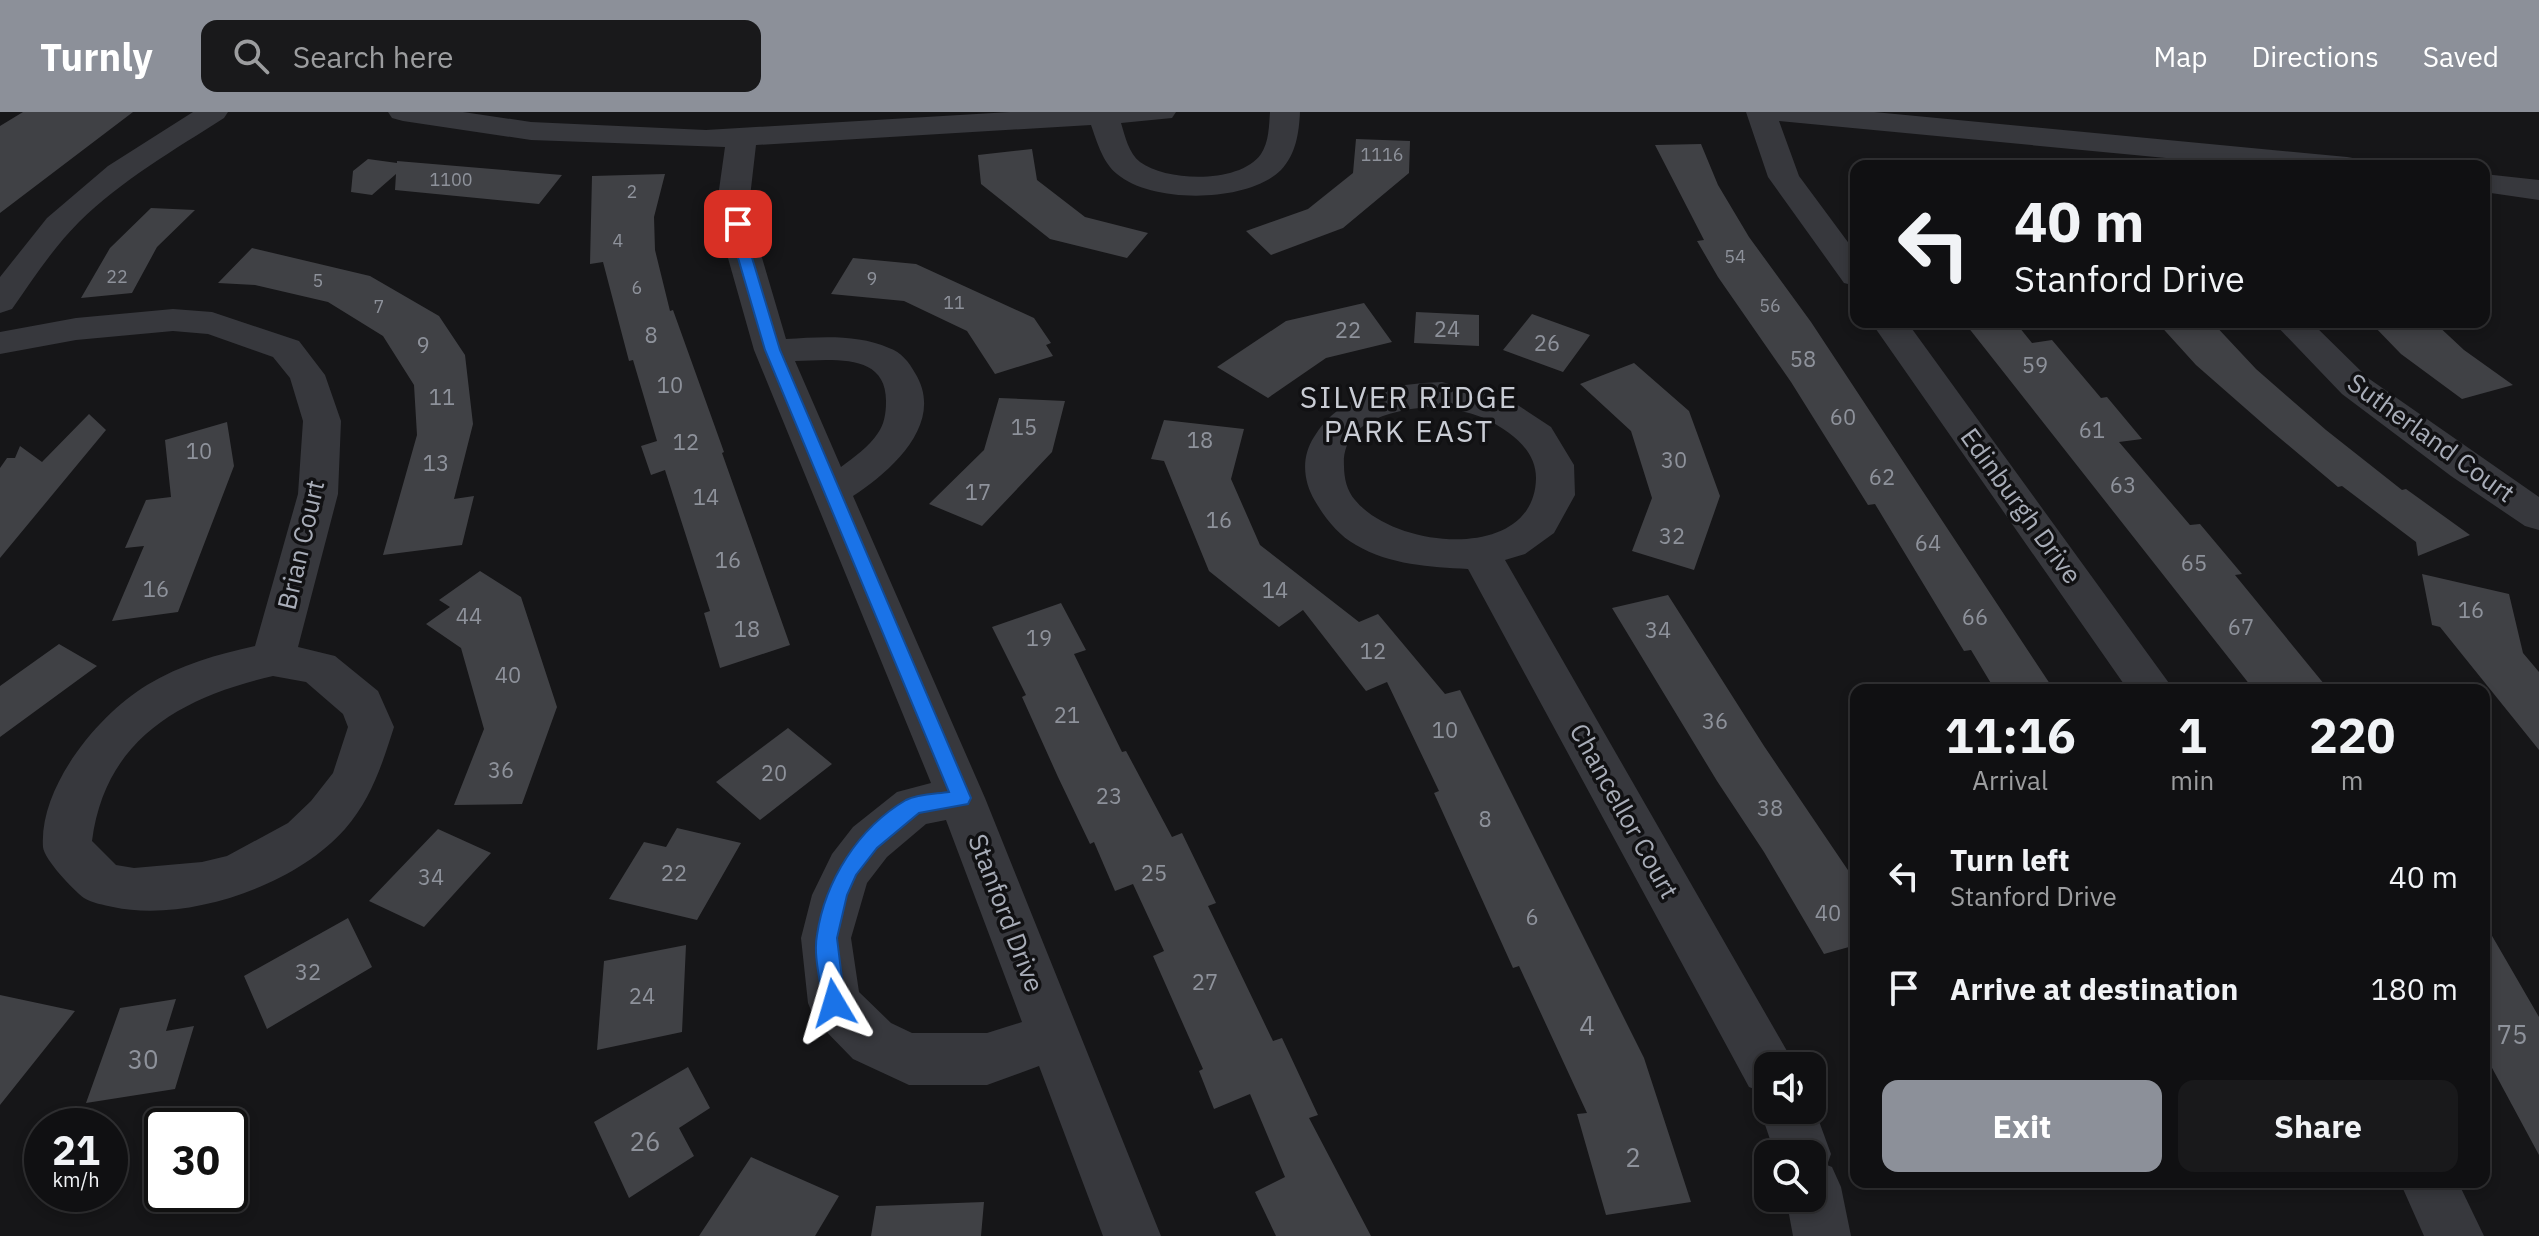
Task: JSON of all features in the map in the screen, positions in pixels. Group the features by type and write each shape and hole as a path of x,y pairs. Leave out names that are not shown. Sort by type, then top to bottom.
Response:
{"street":[{"path":"0,302 39,247 69,214 115,177 213,112"},
{"path":"403,112 531,131 588,123 706,139 909,120 1161,112"},
{"path":"1102,113 1124,164 1136,174 1150,180 1209,186 1250,177 1268,165 1284,135 1285,112"},
{"path":"1761,112 1784,177 1850,268"},
{"path":"1780,112 2225,160"},
{"name":"Stanford Drive","path":"742,138 734,197 743,251 772,350 961,798 1132,1236"},
{"path":"2490,184 2539,190"},
{"name":"Brian Court","path":"0,343 76,329 173,320 212,323 286,349 307,375 322,421 318,494 273,659"},
{"name":"Edinburgh Drive","path":"1893,328 2148,684"},
{"name":"Sutherland Court","path":"2297,328 2355,386 2465,467 2539,516"},
{"path":"772,350 846,351 875,355 890,363 903,379 903,423 893,442 867,468 830,492"},
{"path":"1442,394 1508,412 1534,430 1552,452 1559,477 1555,502 1540,524 1514,542 1480,553 1437,555 1409,550 1395,547 1359,529 1334,504 1323,477 1326,449 1342,425 1369,407 1404,396 1442,394"},
{"name":"Chancellor Court","path":"1480,553 1759,1052"},
{"path":"273,659 319,668 362,704 371,727 353,782 305,837 239,874 202,884 134,890 102,883 67,848 73,810 87,777 109,742 155,701 206,676 273,659"},
{"path":"961,798 914,806 870,842 849,869 837,895 826,938 834,1003 872,1041 909,1059 987,1059 1054,1036"},
{"path":"2431,1188 2455,1236"},
{"path":"1817,1212 1822,1236"}],"building":[{"path":"23,112 133,112 0,213 0,126"},
{"path":"1356,139 1410,141 1409,173 1343,228 1271,255 1246,231 1308,209 1353,173"},
{"path":"1701,144 1718,185 1749,237 1811,322 2050,684 1991,684 1971,650 1964,651 1875,504 1868,505 1791,382 1718,277 1697,241 1704,240 1655,145"},
{"path":"1032,149 1037,180 1085,217 1148,233 1127,258 1050,239 981,184 978,155"},
{"path":"368,159 562,175 539,204 395,190 396,174 372,195 351,192 353,171"},
{"path":"665,174 654,217 655,250 670,311 673,310 790,645 720,668 704,613 710,611 665,470 651,475 641,446 657,441 633,360 629,361 603,262 590,264 592,176"},
{"path":"151,208 195,210 157,247 132,293 81,298 110,248"},
{"path":"252,248 370,276 439,316 465,355 473,424 454,499 474,496 462,545 383,555 417,435 414,385 383,336 328,302 255,285 218,283"},
{"path":"853,258 916,264 1034,318 1051,343 1046,345 1053,356 995,374 967,331 904,301 831,294"},
{"path":"1364,303 1392,342 1326,358 1268,398 1217,367 1286,321"},
{"path":"1416,312 1479,315 1479,346 1414,343"},
{"path":"1532,314 1590,335 1563,372 1503,350"},
{"path":"1969,328 2020,328 2032,343 2052,340 2101,398 2107,397 2142,439 2119,442 2190,525 2200,524 2242,574 2235,575 2324,684 2249,684"},
{"path":"2162,328 2218,328 2256,369 2326,430 2402,490 2406,489 2470,535 2418,556 2416,542 2342,486 2338,487 2196,365"},
{"path":"2376,328 2440,328 2464,350 2513,385 2462,399 2401,354"},
{"path":"1634,363 1689,411 1720,496 1694,570 1632,551 1652,498 1631,431 1580,384"},
{"path":"999,398 1065,401 1052,452 982,526 929,504 984,450"},
{"path":"89,414 106,430 0,558 0,468 7,458 15,458 20,446 42,462"},
{"path":"1164,420 1244,429 1231,479 1260,545 1359,622 1378,614 1445,694 1460,690 1644,1058 1691,1202 1606,1215 1577,1114 1587,1113 1519,966 1513,968 1434,793 1439,791 1387,682 1366,691 1303,610 1279,627 1209,571 1164,461 1151,459"},
{"path":"227,422 234,466 178,612 112,621 144,546 125,548 146,500 171,497 165,440"},
{"path":"480,571 521,597 557,707 522,804 454,805 484,729 461,648 426,624 450,607 439,600"},
{"path":"2422,574 2509,594 2523,653 2539,672 2539,750 2490,689 2490,684 2486,684 2440,627 2432,625"},
{"path":"1668,595 1850,873 1850,947 1824,954 1612,608"},
{"path":"1061,603 1086,650 1074,654 1122,752 1126,751 1172,837 1182,833 1216,903 1208,906 1273,1041 1282,1038 1318,1115 1309,1118 1371,1236 1276,1236 1255,1192 1285,1177 1250,1094 1214,1109 1199,1071 1203,1069 1153,956 1164,951 1133,884 1115,891 1094,842 1090,844 1022,697 1026,695 992,627"},
{"path":"59,644 97,666 0,737 0,686"},
{"path":"788,728 832,764 760,820 716,782"},
{"path":"677,828 741,843 697,920 609,899 644,842 666,847"},
{"path":"438,829 491,853 424,927 369,901"},
{"path":"348,918 372,967 267,1029 244,976"},
{"path":"2490,932 2539,1017 2539,1155 2490,1064"},
{"path":"686,945 682,1032 597,1050 604,961"},
{"path":"0,995 75,1011 0,1105"},
{"path":"176,999 166,1031 194,1026 175,1089 86,1103 120,1008"},
{"path":"688,1067 710,1108 679,1128 694,1156 629,1198 594,1122"},
{"path":"751,1157 839,1196 815,1236 699,1236"},
{"path":"984,1202 981,1236 871,1236 876,1206"}],"district":[{"name":"SILVER RIDGE PARK EAST","path":"1409,415"}],"route":[{"path":"738,224 772,350 961,798 914,806 870,842 849,869 837,895 826,938 834,1003"}]}
